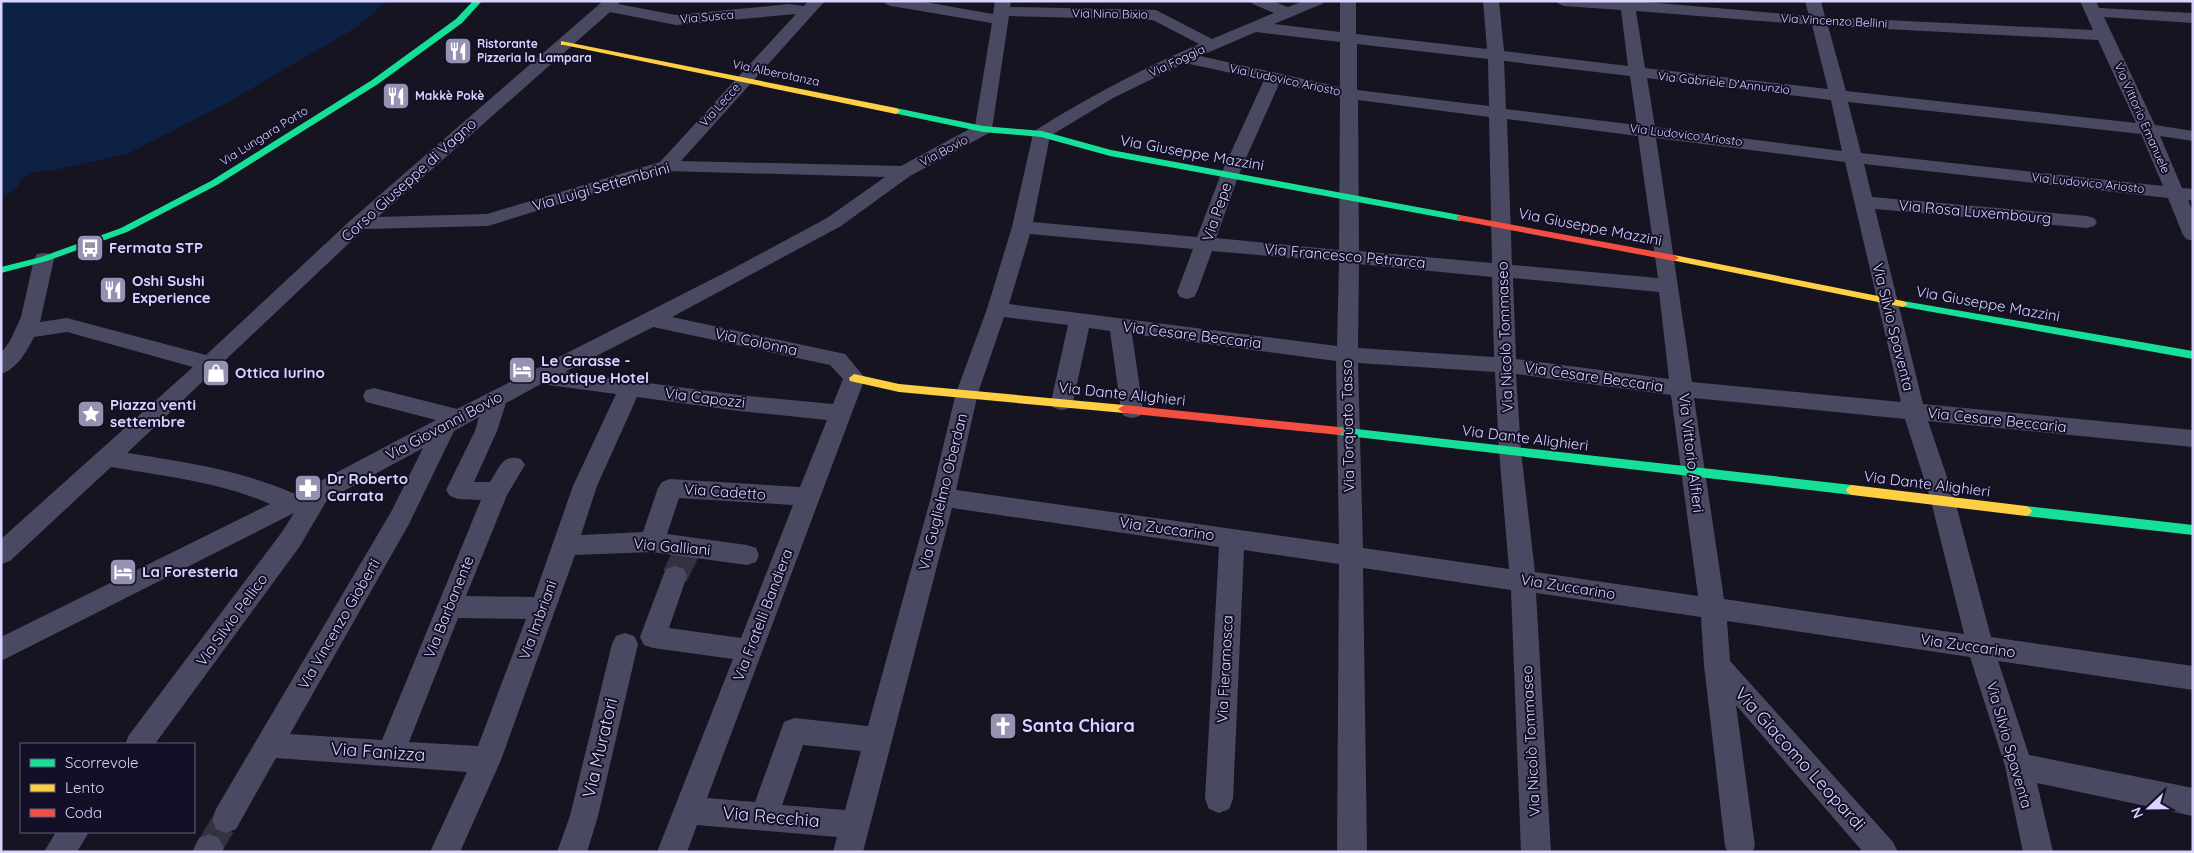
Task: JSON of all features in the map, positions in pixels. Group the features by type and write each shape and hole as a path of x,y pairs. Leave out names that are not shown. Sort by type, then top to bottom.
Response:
{"street":[{"name":"Via Lungara Porto","path":"1,270 44,259 124,230 214,183 375,82 459,21 478,1"},
{"name":"Via Nino Bixio","path":"892,1 1001,11 1156,15 1212,45"},
{"path":"1258,1 1288,14"},
{"name":"Via Foggia","path":"1042,134 1075,111 1182,57 1317,1"},
{"name":"Via Torquato Tasso","path":"1348,1 1350,38 1348,94 1350,199 1347,355 1351,557 1352,852"},
{"name":"Via Nicolò Tommaseo","path":"1491,1 1496,55 1496,112 1505,365 1510,451 1524,580 1536,852"},
{"name":"Via Vincenzo Bellini","path":"1564,1 1815,11 2097,18"},
{"name":"Via Susca","path":"610,4 676,20 813,6"},
{"name":"Corso Giuseppe di Vagno","path":"210,364 360,223 610,4"},
{"name":"Via Vittorio Alfieri","path":"1628,4 1665,256 1692,472 1713,609 1717,665 1740,846"},
{"name":"Via Lecce","path":"666,166 813,6"},
{"path":"983,129 1001,11"},
{"name":"Via Silvio Spaventa","path":"1815,11 1838,95 1851,157 1864,202 1886,301 1914,412 1944,501 1980,647 2019,766 2038,852"},
{"path":"2097,18 2193,18"},
{"path":"2097,18 2193,31"},
{"name":"Via Vittorio Emanuele","path":"2097,18 2148,129 2184,194 2193,235"},
{"name":"Via Gabriele D'Annunzio","path":"1255,27 1637,73 2148,129 2193,136"},
{"name":"Via Alberotanza","path":"564,43 983,129"},
{"name":"Via Ludovico Ariosto","path":"1182,57 1348,94 1851,157 2184,194"},
{"name":"Via Pepe","path":"1187,292 1230,174 1274,77"},
{"name":"Via Giuseppe Mazzini","path":"983,129 1042,134 1110,153 1665,256 1886,301 2193,355"},
{"name":"Via Bovio","path":"904,172 983,129"},
{"name":"Via Guglielmo Oberdan","path":"848,852 942,497 967,393 997,309 1022,227 1042,134"},
{"name":"Via Luigi Settembrini","path":"360,223 488,220 666,166 904,172"},
{"name":"Via Giovanni Bovio","path":"1,650 293,504 319,493 834,222 904,172"},
{"name":"Via Rosa Luxembourg","path":"1864,202 2087,222"},
{"name":"Via Francesco Petrarca","path":"1022,227 1668,286"},
{"path":"1,366 9,360 26,331 44,259"},
{"name":"Via Cesare Beccaria","path":"997,309 1347,355 1505,365 1683,388 2193,439"},
{"name":"Via Colonna","path":"650,319 837,358 854,378"},
{"path":"1062,402 1080,320"},
{"path":"26,331 67,325 210,364"},
{"path":"1120,326 1132,410"},
{"path":"1,554 210,364"},
{"name":"Via Capozzi","path":"540,376 739,403 841,413"},
{"name":"Via Dante Alighieri","path":"854,378 899,388 1062,402 1348,432 2193,530"},
{"name":"Via Fratelli Bandiera","path":"672,852 854,378"},
{"name":"Via Imbriani","path":"444,852 487,760 566,544 585,486 630,388"},
{"path":"374,396 452,422"},
{"path":"496,399 486,431 458,490 496,492"},
{"name":"Via Vincenzo Gioberti","path":"226,819 401,517 452,422"},
{"path":"107,458 211,475 255,487 293,504"},
{"name":"Via Barbanente","path":"392,752 496,492 513,465"},
{"name":"Via Cadetto","path":"652,542 670,488 808,497"},
{"name":"Via Silvio Pellico","path":"141,743 291,539 319,493"},
{"name":"Via Zuccarino","path":"942,497 2193,678"},
{"name":"Via Fieramosca","path":"1219,799 1232,539"},
{"name":"Via Galliani","path":"566,544 652,542 747,555"},
{"path":"675,576 653,637 750,650"},
{"path":"449,606 542,608"},
{"name":"Via Muratori","path":"572,852 584,816 625,644"},
{"name":"Via Giacomo Leopardi","path":"1717,665 1883,852"},
{"path":"764,816 794,731 878,740"},
{"name":"Via Fanizza","path":"268,745 487,760"},
{"path":"2019,766 2193,802"},
{"name":"Via Recchia","path":"688,810 855,825"},
{"path":"59,852 73,833"}],"water":[{"path":"1,1 387,1 357,27 225,104 127,154 54,170 32,172 20,180 18,187 1,199"}],"tunnel":[{"path":"675,576 689,547"},
{"path":"209,848 226,819"}],"traffic: fast":[{"path":"1,270 44,259 124,230 214,183 375,82 459,21 478,1"},
{"path":"896,111 983,129 1042,134 1110,153 1460,218"},
{"path":"1903,304 2193,355"},
{"path":"1339,431 1852,490"},
{"path":"2026,511 2193,530"}],"traffic: slow":[{"path":"564,43 896,111"},
{"path":"1674,258 1903,304"},
{"path":"854,378 899,388 1124,409"},
{"path":"1852,490 2026,511"}],"traffic: jam":[{"path":"1460,218 1674,258"},
{"path":"1124,409 1339,431"}],"place":[{"name":"Ristorante Pizzeria la Lampara","path":"458,51"},
{"name":"Makkè Pokè","path":"396,96"},
{"name":"Fermata STP","path":"90,248"},
{"name":"Oshi Sushi Experience","path":"113,290"},
{"name":"Le Carasse - Boutique Hotel","path":"522,370"},
{"name":"Ottica Iurino","path":"216,373"},
{"name":"Piazza venti settembre","path":"91,414"},
{"name":"Dr Roberto Carrata","path":"308,488"},
{"name":"La Foresteria","path":"123,572"},
{"name":"Santa Chiara","path":"1003,726"}]}
